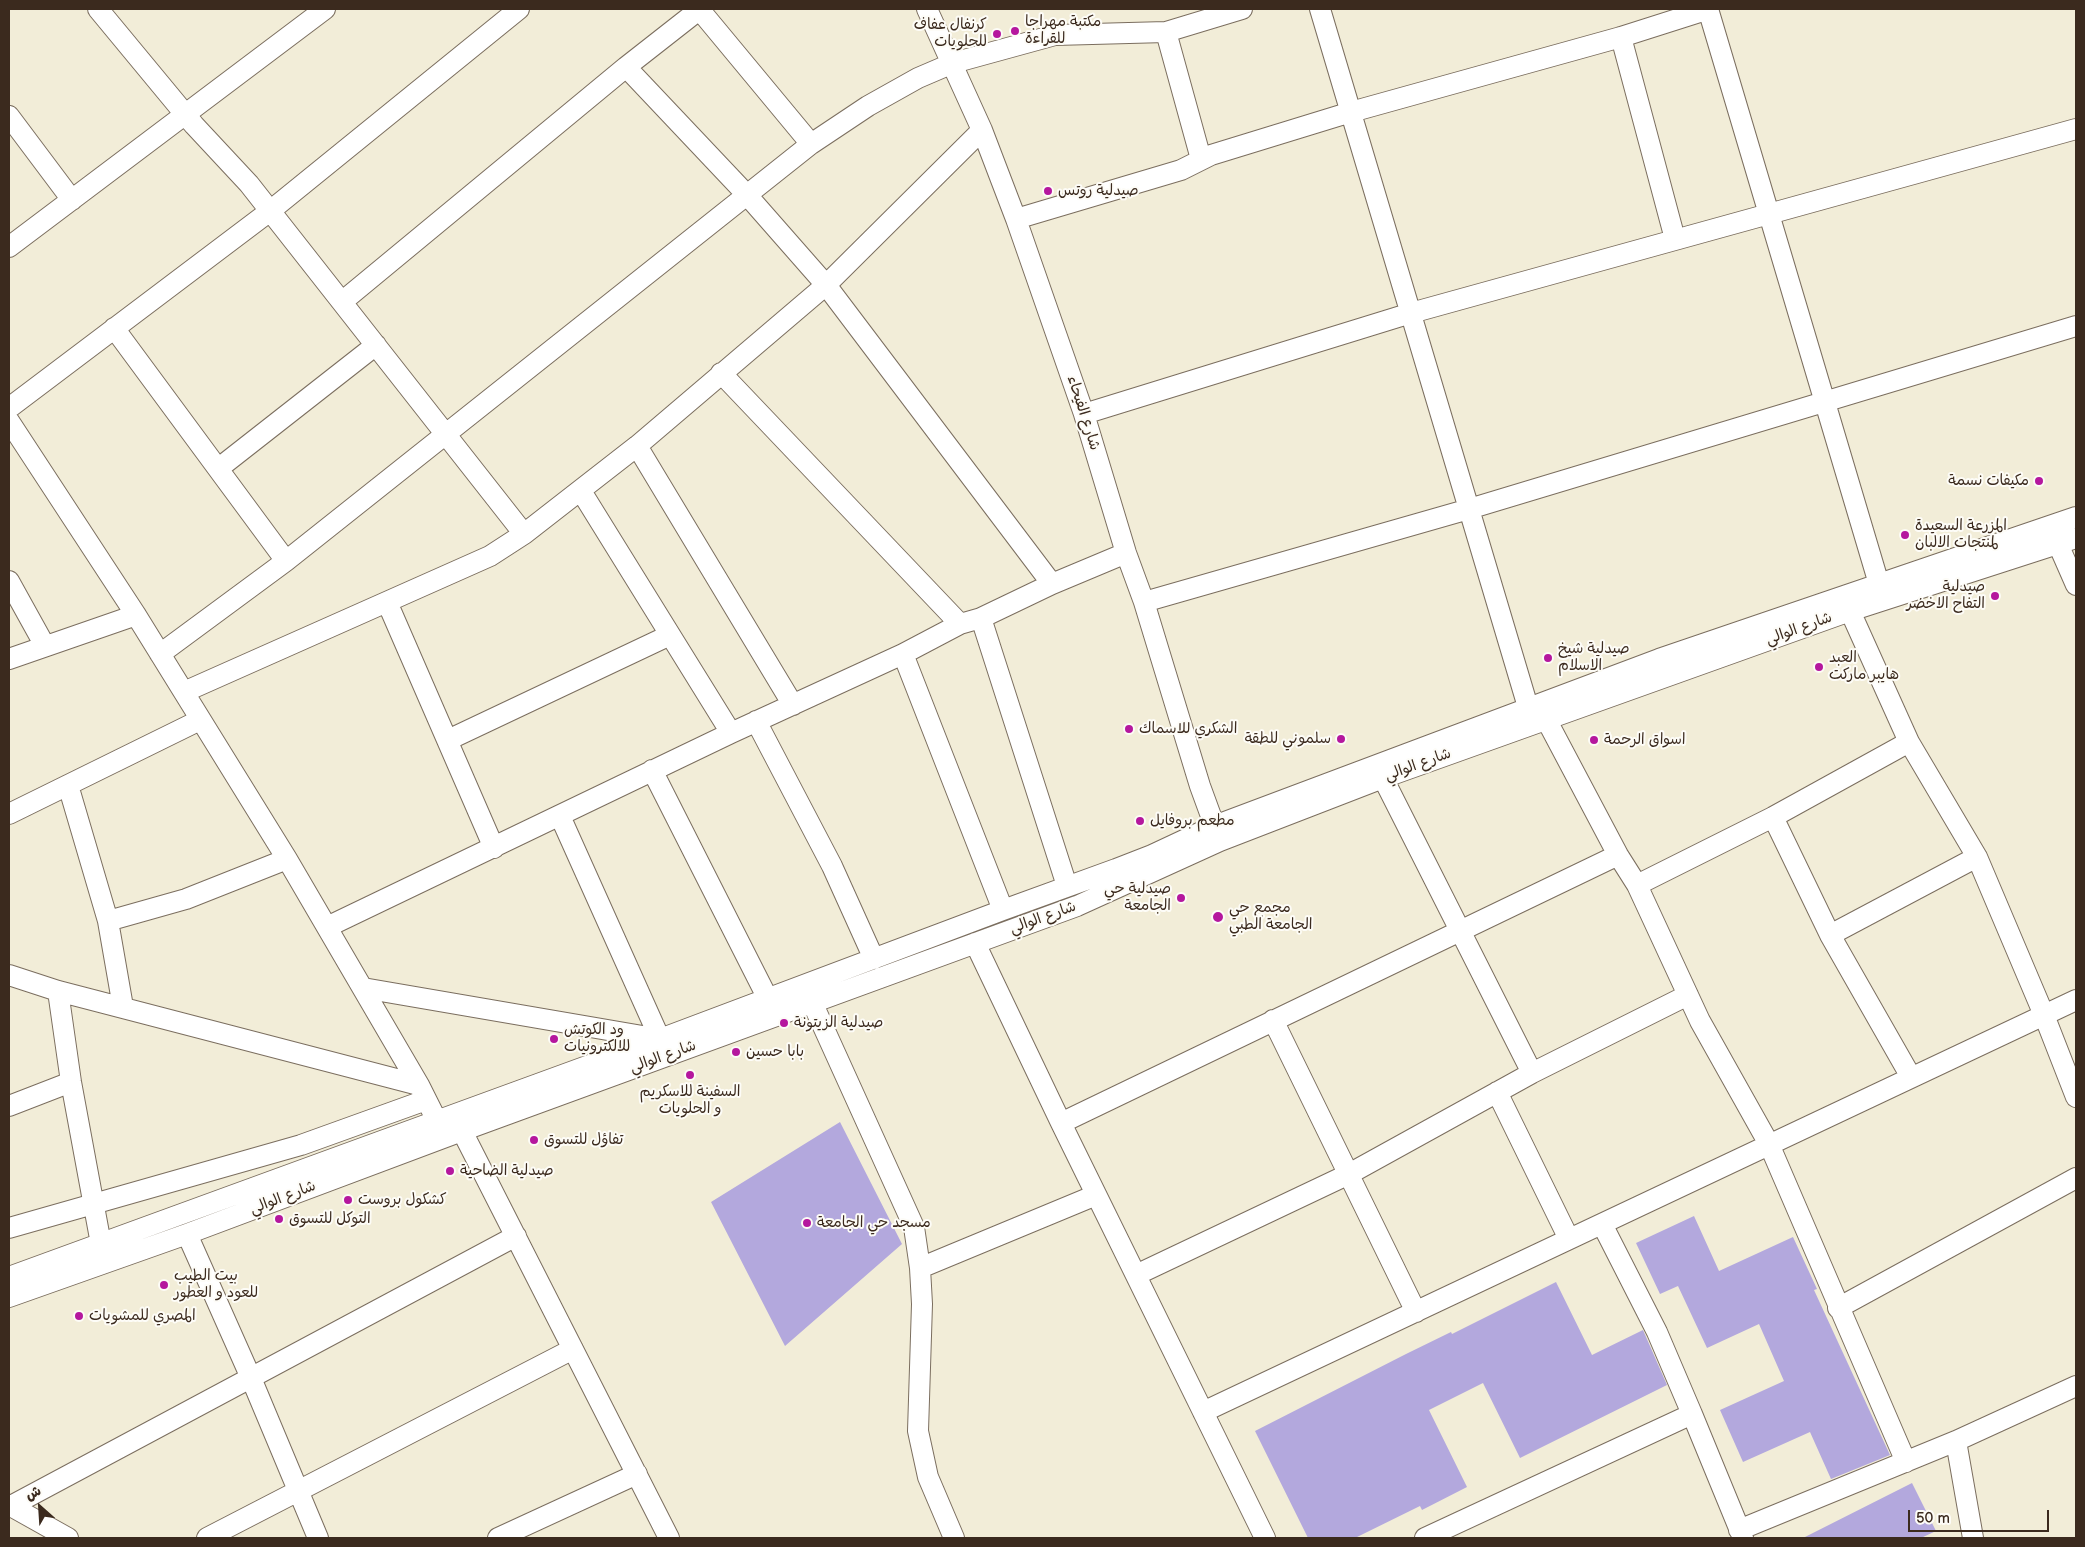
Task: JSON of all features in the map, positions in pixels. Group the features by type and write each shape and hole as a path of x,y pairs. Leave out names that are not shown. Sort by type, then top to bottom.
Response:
{"street":[{"path":"98,9 185,113 249,184 524,534"},
{"path":"9,247 325,9"},
{"path":"9,408 270,210 518,9"},
{"path":"343,302 626,67 700,9 811,144"},
{"name":"شارع الفيحاء","path":"927,9 982,130 1016,219 1084,414 1126,553 1144,602 1217,833"},
{"path":"160,654 286,561 811,144 868,106 918,78 953,63 1055,35 1166,32 1242,9"},
{"path":"1320,9 1528,708"},
{"path":"1016,219 1180,170 1201,159 1352,112 1621,37 1709,9 1879,584"},
{"path":"1166,32 1201,159"},
{"path":"1621,37 1675,239"},
{"path":"626,67 748,195 826,285 1052,584"},
{"path":"9,116 72,200"},
{"path":"1084,414 1411,313 2076,129"},
{"path":"184,692 490,556 524,534 636,446 721,372 826,285 982,130"},
{"path":"1144,602 1469,509 2076,326"},
{"path":"114,328 286,561"},
{"path":"219,468 376,345"},
{"path":"721,372 960,624"},
{"path":"9,421 136,615 287,859 363,988 437,1121"},
{"path":"636,446 793,705"},
{"path":"581,491 730,733"},
{"name":"شارع الوالي","path":"9,1298 1077,906 1217,833 1528,708 1658,659 2076,517"},
{"path":"2067,541 2076,585"},
{"name":"شارع الوالي","path":"9,1277 660,1039 1152,855 1383,778 1850,611 2067,541"},
{"path":"327,927 730,733 903,654 960,624 981,618 1052,584 1126,553"},
{"path":"9,581 44,646"},
{"path":"387,602 494,848"},
{"path":"1850,611 1909,742 1977,857 2044,1015 2076,1097"},
{"path":"9,659 136,615"},
{"path":"981,618 1067,886"},
{"path":"448,740 670,635"},
{"path":"903,654 1003,910"},
{"path":"1546,719 1618,855 1637,885 1700,1021 1769,1144 1838,1308 1906,1462"},
{"path":"9,814 200,720"},
{"path":"756,721 832,866 874,959"},
{"path":"1637,885 1773,817 1909,742"},
{"path":"652,770 768,999"},
{"path":"1383,778 1532,1073"},
{"path":"68,784 108,922 123,1007"},
{"path":"560,816 660,1039"},
{"path":"1773,817 1830,935 1912,1077"},
{"path":"1061,1123 1618,855"},
{"path":"1830,935 1977,857"},
{"path":"108,922 186,899 287,859"},
{"path":"975,943 1061,1123 1265,1538"},
{"path":"9,975 58,991 123,1007 423,1093"},
{"path":"363,988 660,1039"},
{"path":"58,991 71,1082 101,1244"},
{"path":"1136,1275 1349,1174 1532,1073 1688,995"},
{"path":"1203,1412 2076,1000"},
{"path":"812,1002 914,1227 920,1268 922,1304 918,1431 928,1477 954,1538"},
{"path":"1273,1020 1416,1312"},
{"path":"9,1106 71,1082"},
{"path":"1498,1092 1569,1239"},
{"path":"9,1228 301,1145 423,1093"},
{"path":"462,1131 669,1538"},
{"path":"1838,1308 2076,1178"},
{"path":"920,1268 1096,1194"},
{"path":"1602,1224 1657,1332 1741,1534 1956,1441 2076,1386"},
{"path":"187,1234 251,1378 318,1538"},
{"path":"10,1506 516,1236"},
{"path":"208,1538 573,1349"},
{"path":"1425,1538 1692,1414"},
{"path":"1956,1441 1973,1538"},
{"path":"498,1538 637,1474"},
{"path":"10,1506 68,1538"}],"building":[{"name":"مسجد حي الجامعة","path":"840,1122 902,1244 785,1346 711,1202"},
{"path":"1694,1216 1719,1271 1793,1237 1817,1289 1814,1290 1890,1455 1831,1479 1810,1432 1743,1462 1720,1410 1784,1381 1759,1324 1707,1348 1678,1286 1660,1294 1636,1243"},
{"path":"1556,1282 1592,1355 1643,1330 1667,1385 1520,1458 1483,1383 1429,1410 1467,1487 1422,1510 1420,1506 1355,1538 1308,1538 1255,1431 1406,1354 1451,1332 1452,1334"},
{"path":"1912,1483 1936,1531 1921,1538 1803,1538"}],"place":[{"name":"مكتبة مهراجا للقراءة","path":"1015,31"},
{"name":"كرنفال عفاف للحلويات","path":"997,34"},
{"name":"صيدلية روتس","path":"1048,191"},
{"name":"مكيفات نسمة","path":"2039,481"},
{"name":"المزرعة السعيدة لمنتجات الالبان","path":"1905,535"},
{"name":"صيدلية التفاح الاخضر","path":"1995,596"},
{"name":"صيدلية شيخ الاسلام","path":"1548,658"},
{"name":"العبد هايبر ماركت","path":"1819,667"},
{"name":"الشكري للاسماك","path":"1129,729"},
{"name":"سلموني للطقة","path":"1341,739"},
{"name":"اسواق الرحمة","path":"1594,740"},
{"name":"مطعم بروفايل","path":"1140,821"},
{"name":"صيدلية حي الجامعة","path":"1181,898"},
{"name":"مجمع حي الجامعة الطبي","path":"1218,917"},
{"name":"صيدلية الزيتونة","path":"784,1023"},
{"name":"ود الكوتش للالكترونيات","path":"554,1039"},
{"name":"بابا حسين","path":"736,1052"},
{"name":"السفينة للاسكريم و الحلويات","path":"690,1075"},
{"name":"تفاؤل للتسوق","path":"534,1140"},
{"name":"صيدلية الضاحية","path":"450,1171"},
{"name":"كشكول بروست","path":"348,1200"},
{"name":"التوكل للتسوق","path":"279,1219"},
{"name":"مسجد حي الجامعة","path":"807,1223"},
{"name":"بيت الطيب للعود و العطور","path":"164,1285"},
{"name":"المصري للمشويات","path":"79,1316"}]}
